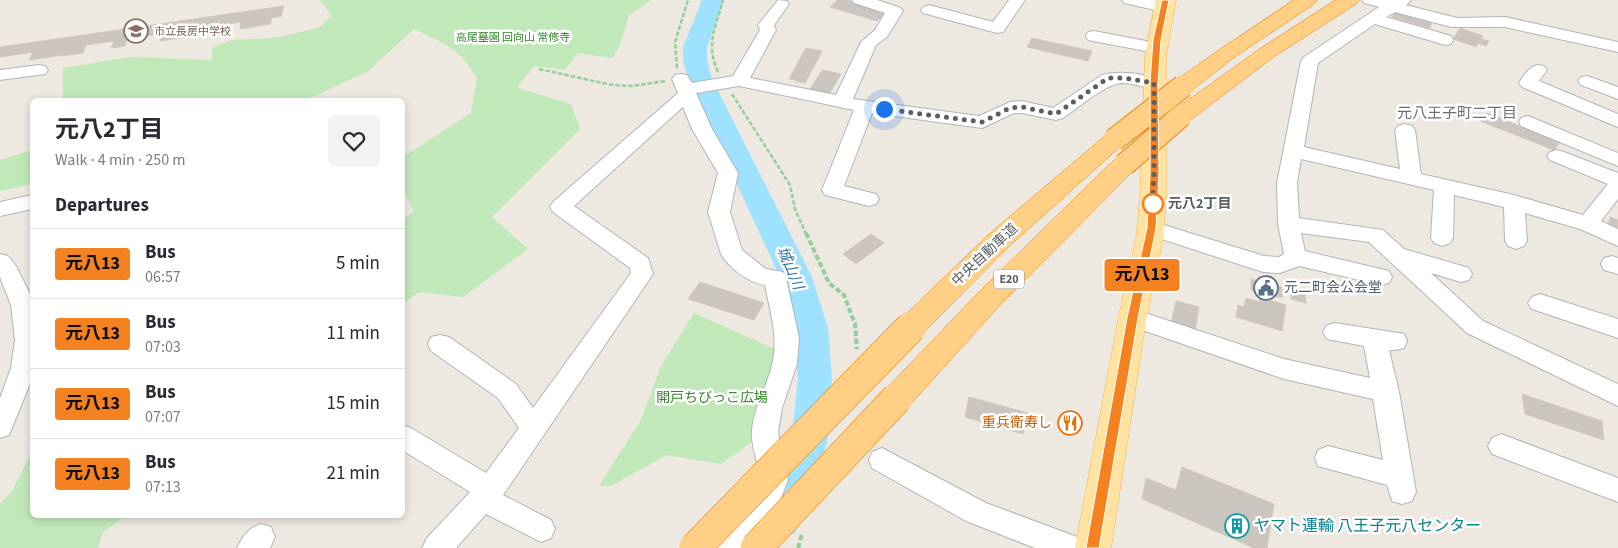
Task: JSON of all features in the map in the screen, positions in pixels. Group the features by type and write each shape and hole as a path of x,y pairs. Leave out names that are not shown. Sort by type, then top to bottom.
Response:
{"highway":[{"name":"中央自動車道","path":"695,548 911,327 997,242 1114,140 1183,86 1234,48 1308,0"},
{"name":"E20","path":"756,548 990,298 1124,165 1182,116 1268,52 1349,0"}],"main road":[{"path":"1092,548 1132,318 1151,228 1156,48 1165,3"}],"street":[{"path":"842,102 869,42 881,33 895,11 860,0"},
{"path":"929,10 997,28 1017,0"},
{"path":"1130,0 1165,3"},
{"path":"1370,0 1398,3 1460,24 1490,21 1505,22 1618,47"},
{"path":"1295,257 1289,224 1287,183 1310,61 1398,3"},
{"path":"739,81 768,30 766,25 781,4"},
{"path":"1373,18 1445,40"},
{"path":"1094,36 1156,48"},
{"path":"0,75 39,70"},
{"path":"1538,70 1528,83 1618,121"},
{"path":"437,548 486,494 642,274 640,264 560,207 686,88 739,81 865,107 982,122 1010,108 1022,107 1056,114 1108,78 1124,78 1154,83"},
{"path":"1587,81 1618,94"},
{"path":"686,88 702,128 728,173 719,212 732,254 760,276 775,278 787,338 785,364 769,408 765,432 774,480 765,504 727,548"},
{"path":"865,107 832,190 869,199"},
{"path":"1528,122 1618,160"},
{"path":"1405,130 1411,177"},
{"path":"1294,151 1514,202 1588,224 1618,238"},
{"path":"1557,156 1618,181"},
{"path":"1442,238 1444,185"},
{"path":"1588,224 1618,185"},
{"path":"0,209 30,202"},
{"path":"1514,202 1516,241"},
{"path":"1289,224 1374,235 1475,327 1618,396"},
{"path":"1151,228 1262,264 1278,266 1287,264 1295,257"},
{"path":"1396,254 1461,274"},
{"path":"1295,257 1381,277"},
{"path":"0,262 8,269 20,291 28,327 28,355 20,380 0,427"},
{"path":"1540,303 1618,329"},
{"path":"1132,318 1284,369 1386,392"},
{"path":"1328,458 1400,484 1386,392 1385,339 1335,332"},
{"path":"440,344 507,391 534,428"},
{"path":"405,438 541,529"},
{"path":"1501,446 1618,490"},
{"path":"882,460 976,512 1070,548"}],"path":[{"path":"539,69 612,85 686,88 674,58 674,48 678,25 688,0"},
{"path":"790,185 795,209 829,283 844,295"}],"green space":[{"name":"高尾墓園 回向山 常修寺","path":"320,0 651,0 629,15 621,42 613,58 578,53 565,70 534,66 517,88 571,104 580,129 492,217 528,249 463,297 419,292 405,302 405,218 414,212 405,192 405,156 471,113 477,78 458,53 450,47 414,29 367,72 309,98 63,98 63,68 130,57 212,60 212,48 231,40 274,38 318,28 332,16"},
{"path":"30,151 30,184 0,191 0,160"},
{"name":"開戸ちびっこ広場","path":"694,313 786,354 765,432 721,464 666,455 611,486 599,486 641,420 661,366"},
{"path":"30,455 30,518 122,518 103,532 98,548 0,548 0,504 12,491"}],"building":[{"path":"837,0 847,0 886,12 877,21 830,7"},
{"path":"284,6 281,16 272,18 270,24 240,29 241,22 195,29 193,36 160,41 162,34 128,38 125,46 111,48 114,41 86,45 83,53 29,60 33,52 0,57 0,47"},
{"path":"1395,11 1432,22 1430,28 1392,17"},
{"path":"1460,28 1483,36 1481,39 1489,41 1486,46 1478,43 1476,47 1453,39"},
{"path":"1032,38 1092,51 1088,61 1027,47"},
{"path":"806,48 822,51 805,83 789,79"},
{"path":"822,70 841,74 828,96 809,91"},
{"path":"1487,113 1560,142 1554,150 1480,121"},
{"path":"1610,217 1618,220 1618,231 1608,227"},
{"path":"871,234 884,243 856,264 843,254"},
{"name":"元二町会公会堂","path":"1251,279 1282,287 1282,298 1251,290"},
{"path":"700,282 764,303 754,320 688,299"},
{"path":"1291,286 1305,290 1306,303 1291,299"},
{"path":"1260,297 1286,305 1282,331 1236,317 1238,305 1244,307 1246,298 1259,302"},
{"path":"1176,301 1199,307 1195,331 1171,324"},
{"path":"1522,394 1602,421 1604,440 1525,414"},
{"path":"969,397 1028,413 1023,434 965,417"},
{"name":"ヤマト運輸 八王子元八センター","path":"1182,467 1274,504 1267,548 1254,548 1142,499 1146,478 1176,490"}],"waterway":[{"name":"城山川","path":"713,0 695,47 695,60 700,79 796,277 811,328 815,379 809,443 797,483 781,520"}],"bus line":[{"name":"元八13","path":"1093,548 1132,318 1151,228 1154,174 1154,83 1157,40 1166,0"}],"place":[{"name":"市立長房中学校","path":"136,31"},
{"name":"元八2丁目","path":"1153,204"},
{"name":"元二町会公会堂","path":"1266,288"},
{"name":"重兵衛寿し","path":"1070,423"},
{"name":"ヤマト運輸 八王子元八センター","path":"1237,526"}],"district":[{"name":"元八王子町二丁目","path":"1457,113"}],"route":[{"path":"884,109 982,122 1010,108 1022,107 1056,114 1108,78 1124,78 1154,83 1152,210 1153,204"}]}
